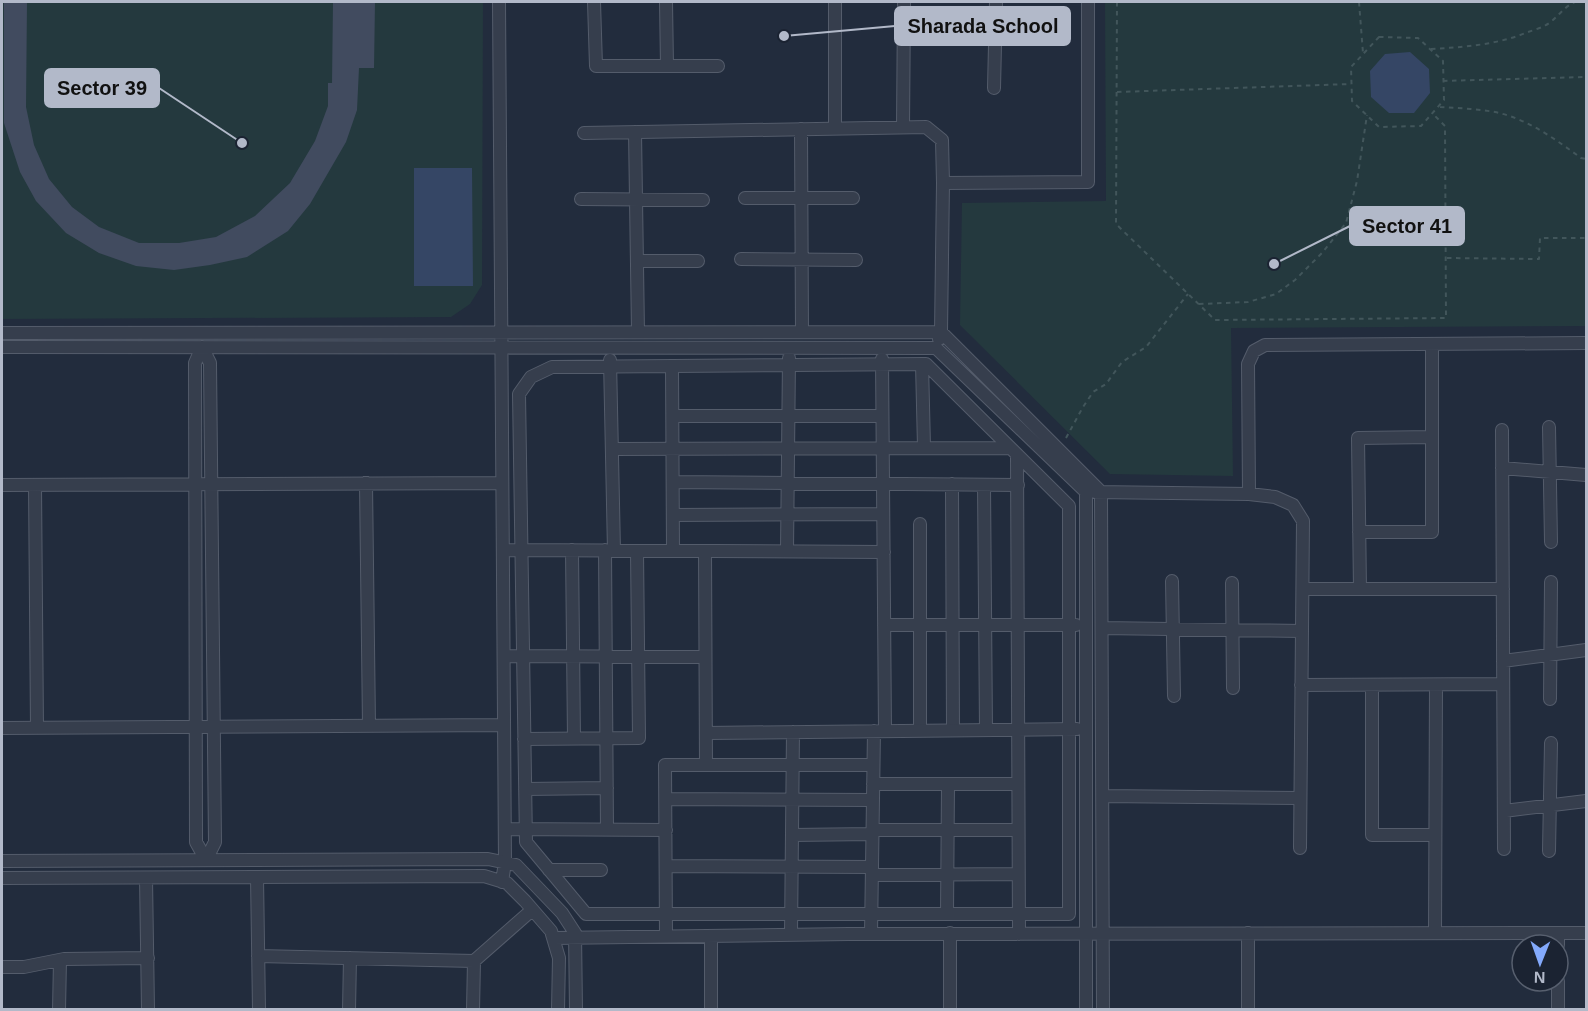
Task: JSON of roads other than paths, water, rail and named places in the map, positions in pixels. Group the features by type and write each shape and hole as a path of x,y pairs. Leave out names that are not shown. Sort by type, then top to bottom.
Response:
{"street":[{"path":"499,2 505,829 505,862 502,882"},
{"path":"594,2 596,66 718,66"},
{"path":"666,2 667,66"},
{"path":"835,2 835,128"},
{"path":"903,127 904,2"},
{"path":"994,88 996,2"},
{"path":"943,183 1088,183 1088,2"},
{"path":"584,133 926,127 942,140 941,332 936,348"},
{"path":"801,129 802,332"},
{"path":"635,132 638,332"},
{"path":"745,198 853,198"},
{"path":"581,199 704,200"},
{"path":"741,259 856,260"},
{"path":"637,261 698,261"},
{"path":"2,333 941,332 1101,492 1103,1010"},
{"path":"1249,494 1248,364 1254,351 1265,345 1587,343"},
{"path":"1359,532 1432,532 1432,344"},
{"path":"2,347 936,348 1086,492 1249,494 1275,497 1293,505 1303,521 1300,848"},
{"path":"202,347 210,363 215,842 206,860"},
{"path":"202,347 195,363 196,842 206,860"},
{"path":"607,830 606,656 612,449 609,348"},
{"path":"787,551 789,348"},
{"path":"871,934 873,765 879,731 884,625 882,348"},
{"path":"922,364 924,447"},
{"path":"926,364 1069,506 1069,914 585,914 526,842 519,394 531,377 552,367 610,367 926,364"},
{"path":"672,366 673,551"},
{"path":"673,416 882,416"},
{"path":"1549,427 1551,542"},
{"path":"1502,430 1504,849"},
{"path":"1359,589 1358,438 1432,438"},
{"path":"612,449 924,447 1014,451"},
{"path":"1014,451 1017,485 1019,934"},
{"path":"1502,468 1587,475"},
{"path":"673,482 1017,485"},
{"path":"366,483 369,726"},
{"path":"2,485 502,483"},
{"path":"952,484 953,730"},
{"path":"35,485 37,728"},
{"path":"984,485 986,730"},
{"path":"1086,492 1086,1010"},
{"path":"673,514 883,514"},
{"path":"920,524 920,730"},
{"path":"503,550 884,552"},
{"path":"572,550 574,739"},
{"path":"524,739 639,738 637,550"},
{"path":"705,551 706,765"},
{"path":"1172,581 1174,696"},
{"path":"1550,699 1551,582"},
{"path":"1232,583 1233,688"},
{"path":"1303,589 1503,589"},
{"path":"884,625 1086,625"},
{"path":"1102,628 1302,631"},
{"path":"1503,661 1587,650"},
{"path":"504,656 705,657"},
{"path":"1302,685 1503,684"},
{"path":"1372,685 1372,835 1435,835"},
{"path":"1435,933 1436,685"},
{"path":"2,728 504,725"},
{"path":"706,733 1086,729"},
{"path":"792,934 793,732"},
{"path":"1549,851 1551,743"},
{"path":"666,936 665,765 873,765"},
{"path":"873,784 1018,784"},
{"path":"947,914 948,784"},
{"path":"525,789 607,788"},
{"path":"1102,796 1300,798"},
{"path":"666,799 873,800"},
{"path":"1504,811 1587,801"},
{"path":"505,829 666,830"},
{"path":"792,835 1018,830"},
{"path":"2,861 488,858 505,862 516,865 562,913 575,933 576,1010"},
{"path":"666,866 792,866 947,874 1018,874"},
{"path":"549,870 601,870"},
{"path":"2,878 484,876 507,883 551,931 559,958 558,1010"},
{"path":"257,877 259,1010"},
{"path":"146,878 148,1010"},
{"path":"258,956 474,961 532,910"},
{"path":"553,938 950,933 1435,933 1510,937"},
{"path":"950,933 950,1010"},
{"path":"1248,933 1248,1010"},
{"path":"1570,937 1587,933"},
{"path":"711,936 711,1010"},
{"path":"2,967 24,967 60,960 147,958"},
{"path":"349,1010 350,958"},
{"path":"59,1010 60,960"},
{"path":"473,1010 474,961"},
{"path":"1558,993 1558,1010"}],"water":[{"path":"1410,52 1429,69 1430,93 1414,113 1389,113 1371,97 1370,71 1385,54"},
{"path":"414,168 472,168 473,286 414,286"}],"place":[{"name":"Sharada School","path":"784,36"},
{"name":"Sector 39","path":"242,143"},
{"name":"Sector 41","path":"1274,264"}]}
